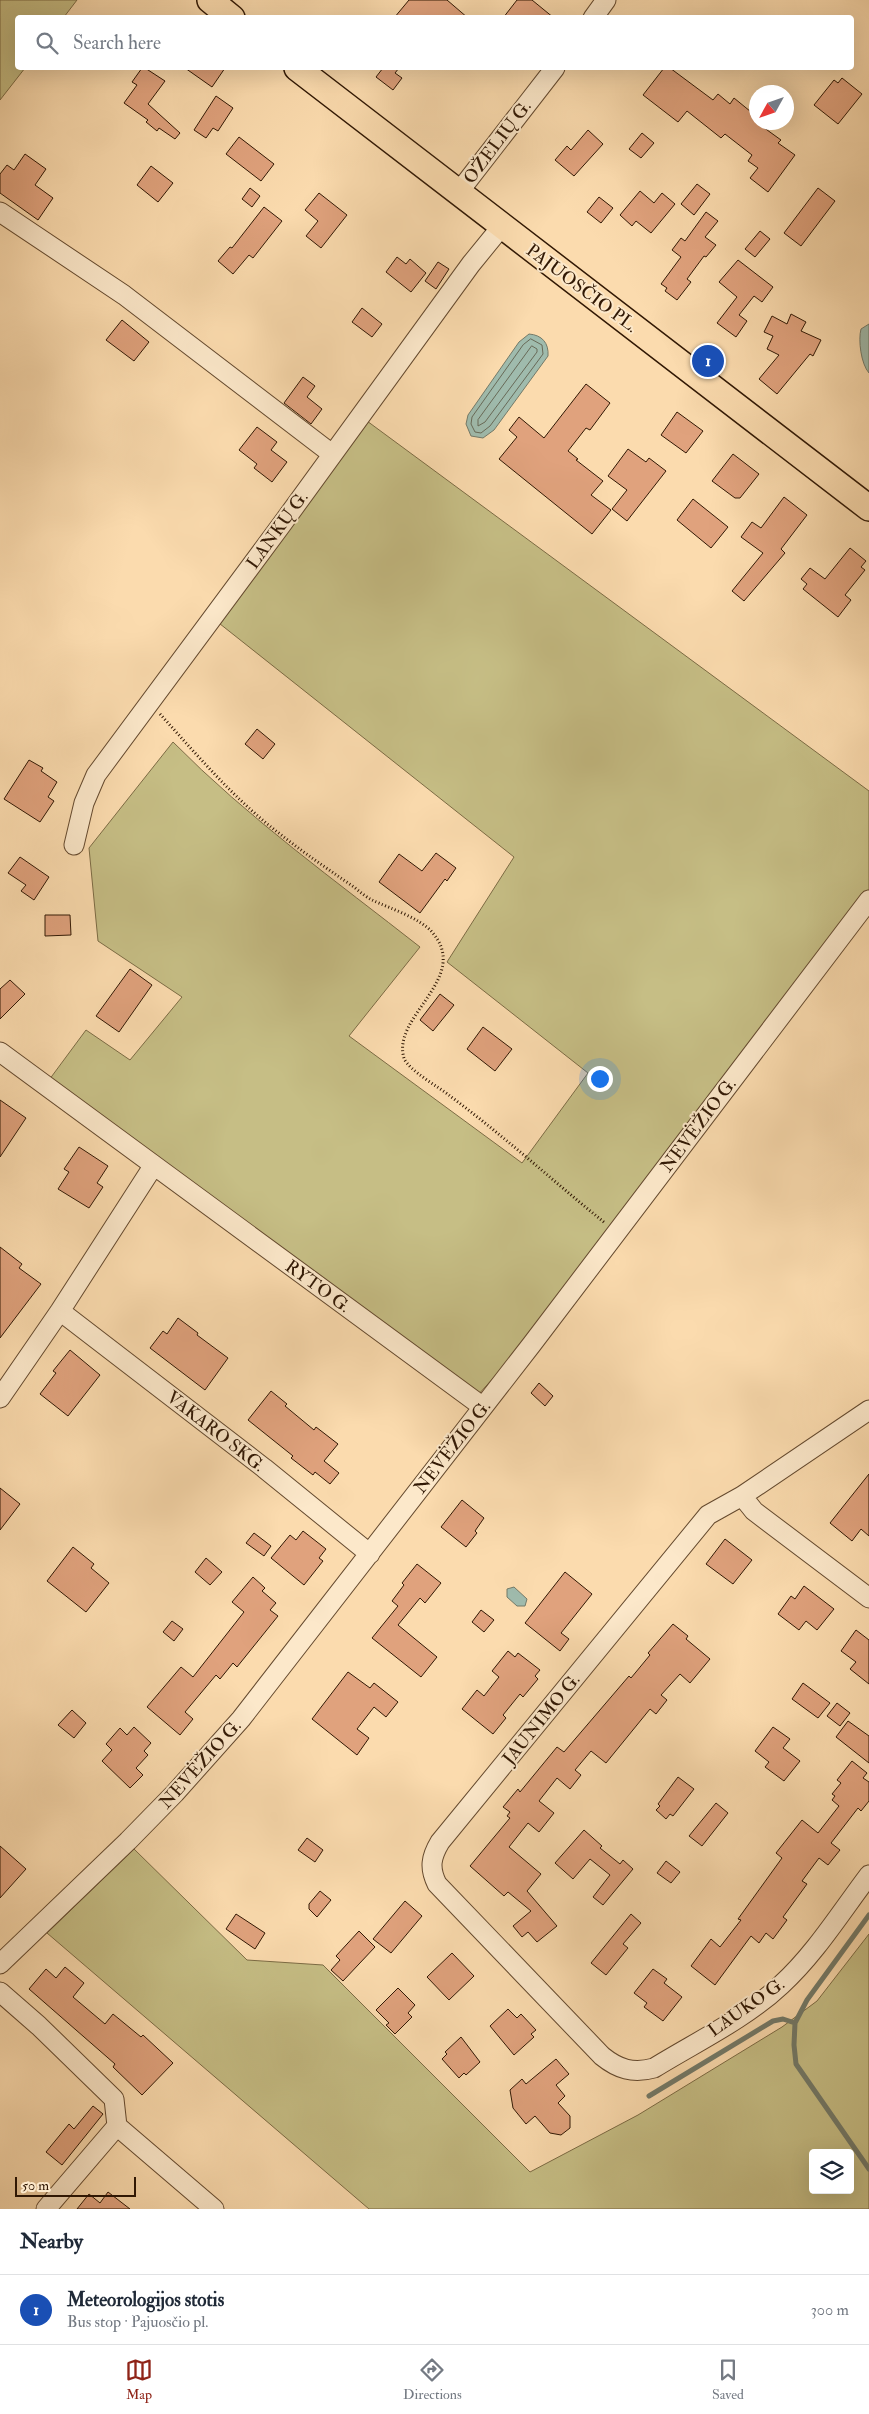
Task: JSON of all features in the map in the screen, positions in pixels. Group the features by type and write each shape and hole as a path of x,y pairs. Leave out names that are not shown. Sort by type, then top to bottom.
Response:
{"main road":[{"path":"210,0 228,15"},
{"name":"PAJUOSČIO PL.","path":"299,70 869,508"}],"street":[{"path":"595,15 606,0"},
{"name":"OŽELIŲ G.","path":"458,193 553,70"},
{"path":"0,212 124,295 332,454"},
{"name":"LANKŲ G.","path":"74,845 84,803 96,775 471,264 502,226"},
{"name":"NEVĖŽIO G.","path":"0,1964 128,1841 206,1760 269,1684 617,1232 869,900"},
{"name":"RYTO G.","path":"0,1052 483,1407"},
{"path":"0,1398 60,1311 154,1165"},
{"name":"VAKARO SKG.","path":"60,1311 256,1462 370,1554"},
{"name":"JAUNIMO G.","path":"613,2065 437,1884 432,1873 431,1860 440,1842 700,1524 717,1508 742,1496 869,1410"},
{"path":"742,1496 754,1511 869,1598"},
{"name":"LAUKO G.","path":"613,2065 641,2072 654,2068 764,1999 797,1969 869,1875"},
{"path":"0,1992 39,2026 114,2099 117,2126 214,2209"},
{"path":"46,2209 117,2126"}],"path":[{"path":"150,703 210,771 279,834 370,899 404,914 431,930 439,942 443,956 442,970 407,1033 402,1047 404,1060 412,1069 469,1110 617,1232"}],"shaded area":[{"path":"0,0 77,0 66,15 15,15 15,70 23,70 0,100"},
{"path":"367,421 869,791 869,900 526,1342 477,1396 49,1080 86,1030 130,1060 182,997 98,941 89,848 173,742 231,797 262,823 420,947 349,1036 522,1163 588,1073 447,962 514,857 210,616"},
{"path":"134,1849 247,1960 323,1965 530,2172 638,2115 782,2027 817,2001 869,1934 869,2209 369,2209 47,1933"}],"water":[{"path":"869,324 869,373 862,358 860,339 861,329"},
{"path":"529,334 538,336 544,341 548,356 494,430 483,438 471,436 466,424 468,415 519,342"},
{"path":"514,1587 527,1599 525,1606 517,1606 507,1597 507,1589"}],"building":[{"path":"409,0 447,0 464,15 396,15"},
{"path":"517,0 532,0 550,15 505,15"},
{"path":"141,70 148,70 165,81 148,104 180,133 175,139 159,128 157,131 146,122 148,120 124,103 137,85 132,82"},
{"path":"188,70 224,70 212,87"},
{"path":"381,70 397,70 395,73 402,78 393,90 376,77"},
{"path":"662,70 673,70 713,100 718,94 730,104 734,98 749,110 749,130 767,130 781,140 778,143 795,155 768,192 750,178 758,168 748,161 752,155 725,134 721,138 687,111 678,122 643,95"},
{"path":"842,78 862,94 838,124 814,105 834,80 838,83"},
{"path":"216,96 233,108 218,131 213,128 206,138 194,130"},
{"path":"588,130 603,144 574,176 555,160 567,146 571,150"},
{"path":"642,133 654,143 641,158 629,149"},
{"path":"239,137 274,164 261,181 226,154"},
{"path":"25,154 46,169 35,185 53,198 38,220 0,193 0,174 7,165 14,170"},
{"path":"151,166 173,183 158,202 137,185"},
{"path":"697,184 710,194 694,215 681,204"},
{"path":"250,188 260,196 252,207 242,199"},
{"path":"818,188 835,201 801,246 784,233"},
{"path":"640,191 654,203 662,193 675,204 651,233 636,221 632,226 620,215"},
{"path":"319,193 347,215 321,248 306,236 318,221 305,210"},
{"path":"599,197 613,208 601,223 587,212"},
{"path":"264,207 282,221 253,258 249,255 233,274 218,261 230,247 232,248"},
{"path":"706,212 718,221 705,237 716,245 706,257 704,256 687,279 691,282 677,300 665,291 667,288 661,284 681,257 672,250 681,238 685,241"},
{"path":"760,231 770,239 755,257 745,249"},
{"path":"397,257 406,264 410,259 426,273 411,292 386,272"},
{"path":"738,260 773,287 762,302 754,296 739,315 747,321 736,337 717,323 737,297 719,282"},
{"path":"438,262 449,269 436,289 425,281"},
{"path":"362,308 382,324 372,337 352,322"},
{"path":"791,314 806,322 801,331 821,340 813,356 810,354 777,394 759,379 779,355 767,349 773,336 764,332 772,316 787,324"},
{"path":"122,320 149,342 134,361 106,340"},
{"path":"303,377 315,386 307,397 322,409 311,424 284,403"},
{"path":"586,384 610,403 590,430 586,428 568,451 578,459 576,460 603,481 591,495 611,510 592,534 499,459 517,437 509,430 519,417 544,438"},
{"path":"677,412 703,431 686,453 661,435"},
{"path":"257,427 277,442 271,450 287,462 272,482 254,468 257,464 239,450"},
{"path":"628,449 646,462 649,458 666,471 627,521 612,509 627,490 608,476"},
{"path":"733,454 759,474 740,498 735,498 712,481"},
{"path":"784,497 807,515 781,549 785,553 744,601 732,591 763,553 741,537 752,522 761,528"},
{"path":"693,499 728,527 711,548 677,520"},
{"path":"850,548 866,561 861,567 865,570 845,595 851,600 838,617 803,589 807,584 801,579 810,568 825,579"},
{"path":"257,729 275,744 263,759 245,744"},
{"path":"29,760 43,768 41,771 57,782 48,797 54,801 40,822 4,799"},
{"path":"436,853 456,868 447,881 445,879 420,913 379,882 399,854 422,871"},
{"path":"20,857 49,877 34,900 21,891 26,885 8,873"},
{"path":"45,915 70,915 71,935 45,936"},
{"path":"130,969 152,985 119,1032 96,1016"},
{"path":"10,980 25,994 0,1019 0,989"},
{"path":"440,994 454,1005 433,1031 420,1020"},
{"path":"483,1027 512,1049 495,1071 467,1049"},
{"path":"0,1100 26,1118 0,1157"},
{"path":"79,1147 108,1166 97,1183 103,1187 89,1208 58,1189 69,1172 64,1169"},
{"path":"0,1247 22,1264 19,1268 41,1284 0,1338"},
{"path":"178,1318 228,1358 205,1390 150,1348 163,1331 167,1334"},
{"path":"70,1350 100,1375 68,1416 40,1394 56,1373 53,1371"},
{"path":"539,1383 553,1396 545,1406 531,1393"},
{"path":"271,1391 287,1404 285,1406 314,1430 316,1427 338,1444 324,1461 339,1473 330,1484 315,1472 313,1475 291,1458 293,1456 248,1420"},
{"path":"869,1474 869,1536 861,1529 852,1541 830,1523"},
{"path":"0,1488 20,1504 0,1530"},
{"path":"462,1500 484,1518 475,1531 477,1533 466,1547 441,1527"},
{"path":"303,1531 326,1549 319,1558 323,1561 304,1585 271,1558 290,1535 296,1540"},
{"path":"254,1533 271,1546 264,1556 246,1543"},
{"path":"725,1539 752,1560 733,1584 706,1564"},
{"path":"73,1547 94,1564 91,1568 109,1583 86,1612 47,1581"},
{"path":"206,1558 222,1572 210,1585 195,1572"},
{"path":"417,1564 441,1583 425,1603 420,1598 398,1625 437,1657 421,1677 372,1638 398,1606 392,1601 404,1585 402,1583"},
{"path":"565,1572 592,1594 561,1633 569,1639 560,1651 525,1623"},
{"path":"253,1577 265,1588 262,1591 276,1603 270,1610 278,1616 237,1667 233,1663 220,1679 216,1675 185,1712 193,1719 180,1735 147,1707 181,1667 193,1677 244,1612 232,1602"},
{"path":"804,1586 834,1609 817,1630 806,1621 799,1630 778,1614 791,1596 795,1599"},
{"path":"481,1610 494,1620 484,1632 472,1622"},
{"path":"172,1621 183,1629 174,1641 163,1632"},
{"path":"673,1624 688,1636 686,1639 710,1659 690,1683 680,1674 661,1695 667,1700 656,1714 650,1709 606,1763 591,1751 575,1770 581,1775 570,1789 557,1778 539,1801 554,1813 539,1832 528,1823 509,1847 541,1874 527,1891 557,1926 537,1942 528,1932 522,1937 513,1926 531,1911 508,1892 504,1896 470,1866 510,1818 507,1816 510,1812 503,1807 518,1789 520,1792 557,1747 564,1752 629,1676 631,1678 650,1655 648,1653"},
{"path":"856,1630 869,1640 869,1684 850,1669 856,1662 841,1651"},
{"path":"508,1651 515,1657 518,1653 540,1670 535,1676 538,1679 523,1697 520,1694 503,1715 506,1718 493,1734 462,1709 477,1690 484,1696 499,1677 492,1671"},
{"path":"348,1672 370,1688 374,1683 398,1702 386,1717 374,1707 357,1729 369,1738 357,1755 312,1719"},
{"path":"803,1683 830,1703 818,1718 792,1699"},
{"path":"837,1703 850,1713 840,1726 827,1716"},
{"path":"72,1710 86,1723 74,1738 58,1725"},
{"path":"848,1721 869,1736 869,1763 836,1737"},
{"path":"134,1727 151,1743 144,1751 148,1755 136,1768 143,1775 130,1788 102,1761 112,1750 106,1744 120,1728 127,1735"},
{"path":"773,1727 790,1739 783,1748 800,1761 784,1781 765,1767 769,1762 755,1751"},
{"path":"852,1761 867,1773 863,1778 869,1782 869,1801 861,1811 858,1808 831,1843 840,1850 828,1865 819,1858 802,1881 807,1884 783,1917 787,1920 773,1939 766,1933 759,1943 751,1936 715,1985 691,1966 711,1939 720,1947 741,1920 738,1919 782,1858 776,1853 802,1820 818,1833 839,1806 832,1800 835,1796 832,1794 841,1783 837,1780"},
{"path":"678,1777 694,1789 673,1816 670,1814 666,1819 656,1810 660,1806 658,1804"},
{"path":"716,1803 728,1813 702,1846 689,1836"},
{"path":"584,1830 602,1846 600,1848 620,1864 623,1860 633,1869 603,1905 593,1897 610,1875 590,1859 573,1879 555,1863"},
{"path":"307,1838 323,1850 315,1862 298,1850"},
{"path":"0,1846 26,1869 0,1898"},
{"path":"666,1861 680,1872 671,1883 657,1873"},
{"path":"320,1891 331,1900 317,1917 309,1909 309,1904"},
{"path":"405,1901 422,1916 391,1953 373,1939"},
{"path":"236,1914 265,1933 255,1949 226,1929"},
{"path":"631,1914 641,1923 623,1944 628,1948 606,1975 591,1963"},
{"path":"359,1931 375,1947 343,1981 331,1970 340,1960 336,1956"},
{"path":"452,1953 474,1976 449,2000 427,1977"},
{"path":"65,1967 84,1983 73,1997 105,2024 113,2014 141,2037 143,2035 173,2063 142,2095 113,2067 115,2064 29,1989 46,1969 56,1978"},
{"path":"653,1969 667,1979 664,1983 682,1997 663,2021 644,2007 647,2003 634,1993"},
{"path":"398,1988 415,2005 408,2013 412,2017 395,2034 386,2025 389,2023 376,2010"},
{"path":"508,2009 517,2018 521,2014 536,2030 531,2034 534,2037 514,2055 490,2026"},
{"path":"461,2037 480,2062 466,2075 464,2073 459,2078 442,2059 447,2054 445,2052"},
{"path":"556,2059 569,2074 556,2085 565,2096 558,2103 570,2116 570,2128 561,2135 550,2133 535,2116 526,2124 513,2108 510,2090 522,2079 526,2084"},
{"path":"93,2106 103,2114 62,2165 46,2152 69,2124 74,2129"},
{"path":"108,2192 130,2209 77,2209 89,2194 100,2203"}],"waterway":[{"path":"869,1915 807,2000 795,2023 794,2045 796,2064 869,2169"},
{"path":"649,2096 773,2021 783,2019 795,2023"}],"place":[{"name":"Meteorologijos stotis","path":"708,361"}]}
